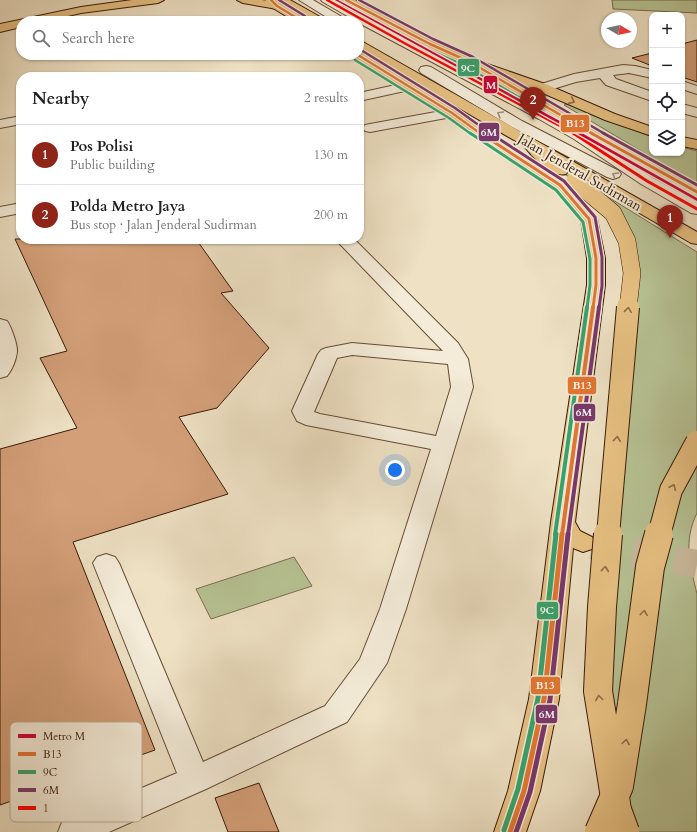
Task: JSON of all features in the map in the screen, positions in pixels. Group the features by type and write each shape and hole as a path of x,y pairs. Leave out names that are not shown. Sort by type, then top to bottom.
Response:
{"main road":[{"path":"53,16 81,10 158,0"},
{"path":"243,0 277,2 307,16"},
{"path":"351,0 430,44 470,62 543,88 610,117 649,131"},
{"path":"277,2 295,16"},
{"path":"0,28 16,24"},
{"name":"Jalan Jenderal Sudirman","path":"364,48 697,239"},
{"path":"364,59 452,113 500,147 560,184 589,219 595,251 596,285 563,522 544,699 524,791 510,832"},
{"path":"470,62 633,157 697,192"},
{"path":"424,96 470,109"},
{"path":"685,142 697,145"},
{"path":"529,143 550,164 575,181 613,213 627,241 632,273 623,358 602,608 598,691 617,810 625,832"},
{"path":"500,147 550,164"},
{"path":"599,832 619,786 632,704 650,567 671,490 697,442"},
{"path":"563,522 571,537 583,543"}],"lane":[{"path":"305,0 332,16"},
{"path":"327,0 357,16"},
{"path":"364,20 561,126 647,181 697,209"},
{"path":"364,35 517,124 604,169 697,222"},
{"path":"543,88 574,78 622,69 635,69 649,73"},
{"path":"606,73 606,78 611,82 649,96"},
{"path":"365,130 376,123 378,118 365,106 408,86"},
{"path":"685,86 697,90"},
{"path":"685,109 697,113"},
{"path":"365,130 452,113"},
{"path":"0,124 16,121"},
{"path":"0,212 16,209"},
{"path":"142,803 195,780 336,714 373,663 393,609 462,387 458,360 451,347 349,244"},
{"path":"0,324 7,351 0,372"},
{"path":"444,444 314,420 305,416 303,411 328,354 333,352 352,349 458,360"},
{"path":"106,563 195,780"},
{"path":"74,832 97,822"}],"green space":[{"path":"612,0 697,0 697,13 613,9"},
{"path":"569,104 649,136 649,156 564,105"},
{"path":"685,148 697,151 697,184 649,156 685,156"},
{"path":"542,156 697,252 697,513 690,533 689,553 697,594 697,832 599,832 605,736 627,241 575,181 550,164"},
{"path":"294,557 312,586 211,619 196,589"}],"building":[{"path":"697,40 697,82 685,78 685,43"},
{"path":"649,54 649,65 632,58"},
{"path":"17,244 200,244 233,291 221,293 269,348 217,408 179,417 228,494 73,542 155,750 142,755 142,722 10,722 10,801 0,805 0,449 77,428 40,358 67,351"},
{"path":"259,783 279,832 228,832 215,798"}],"tunnel":[{"path":"592,545 697,564"}],"metro line":[{"name":"M","path":"336,0 579,133 697,200"}],"transit line":[{"name":"B13","path":"271,0 277,6 294,16"},
{"name":"6M","path":"279,0 305,16"},
{"name":"1","path":"327,0 356,16"},
{"name":"B13","path":"346,0 430,44 470,62 633,157 697,192"},
{"name":"6M","path":"359,0 433,39 473,57 636,152 697,185"},
{"name":"9C","path":"343,5 427,49 467,67 630,162 694,197"},
{"name":"1","path":"364,21 544,116 579,136 647,181 697,209"},
{"name":"6M","path":"364,52 455,108 503,142 564,181 595,217 602,257 602,286 569,523 550,700 530,792 516,832"},
{"name":"B13","path":"364,59 452,113 500,147 560,185 589,219 596,258 596,285 563,522 544,699 524,791 510,832"},
{"name":"9C","path":"355,60 449,118 497,152 556,190 583,222 590,259 590,285 557,521 538,698 518,789 504,830"}],"place":[{"name":"Polda Metro Jaya","path":"533,120"},
{"name":"Pos Polisi","path":"670,238"}]}
